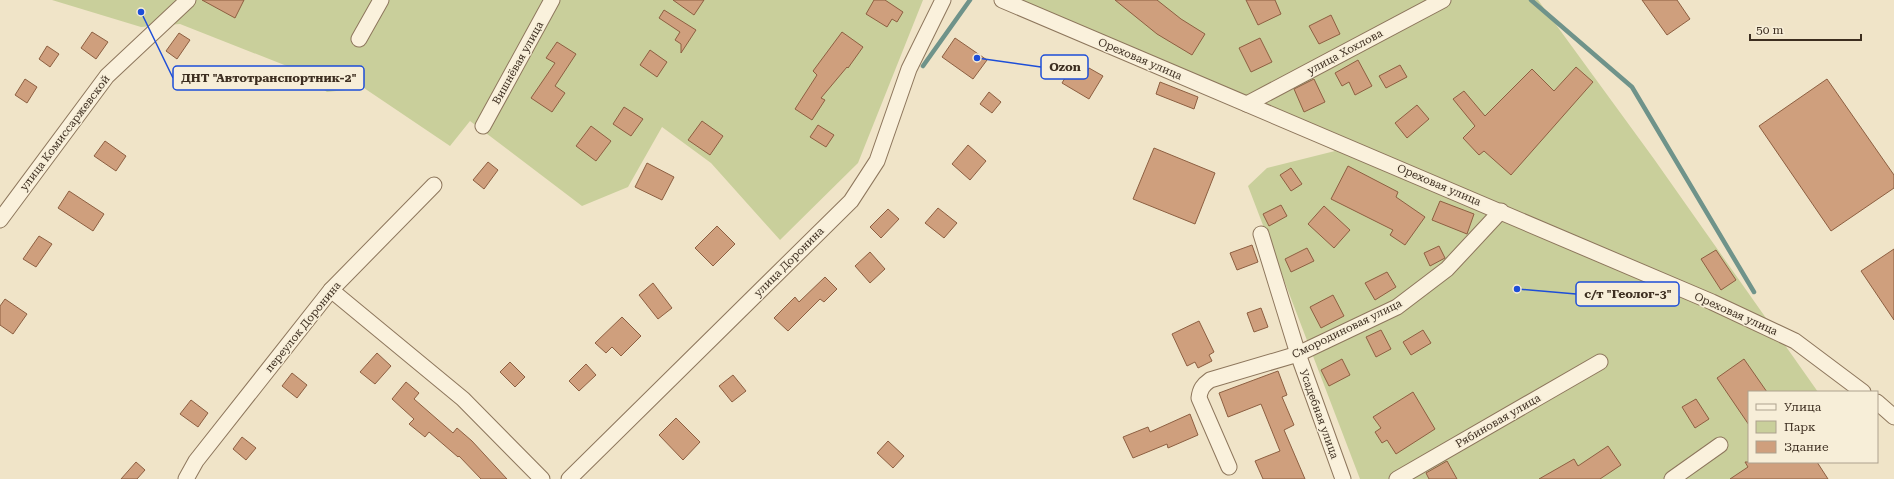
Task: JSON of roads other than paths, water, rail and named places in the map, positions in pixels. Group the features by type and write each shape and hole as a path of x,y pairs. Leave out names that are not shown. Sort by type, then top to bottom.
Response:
{"street":[{"name":"улица Комиссаржевской","path":"0,220 107,76 188,0"},
{"path":"359,39 381,0"},
{"name":"Вишнёвая улица","path":"483,126 552,0"},
{"name":"улица Доронина","path":"569,479 851,201 876,161 909,68 943,0"},
{"name":"Ореховая улица","path":"1002,0 1712,302 1795,341 1863,391"},
{"name":"улица Хохлова","path":"1247,104 1443,0"},
{"name":"переулок Доронина","path":"186,479 196,461 331,290 434,185"},
{"name":"Смородиновая улица","path":"1229,467 1199,398 1203,385 1210,380 1298,354 1397,307 1447,269 1501,211"},
{"name":"Усадебная улица","path":"1261,234 1298,354 1343,479"},
{"path":"331,290 463,399 542,479"},
{"name":"Рябиновая улица","path":"1396,479 1600,362"},
{"path":"1878,403 1894,417"},
{"path":"1672,479 1720,446"}],"waterway":[{"path":"923,66 970,0"},
{"path":"1531,0 1632,87 1754,292"}],"place":[{"name":"ДНТ \"Автотранспортник-2\"","path":"141,12"},
{"name":"Ozon","path":"977,58"},
{"name":"с/т \"Геолог-3\"","path":"1517,289"}]}
